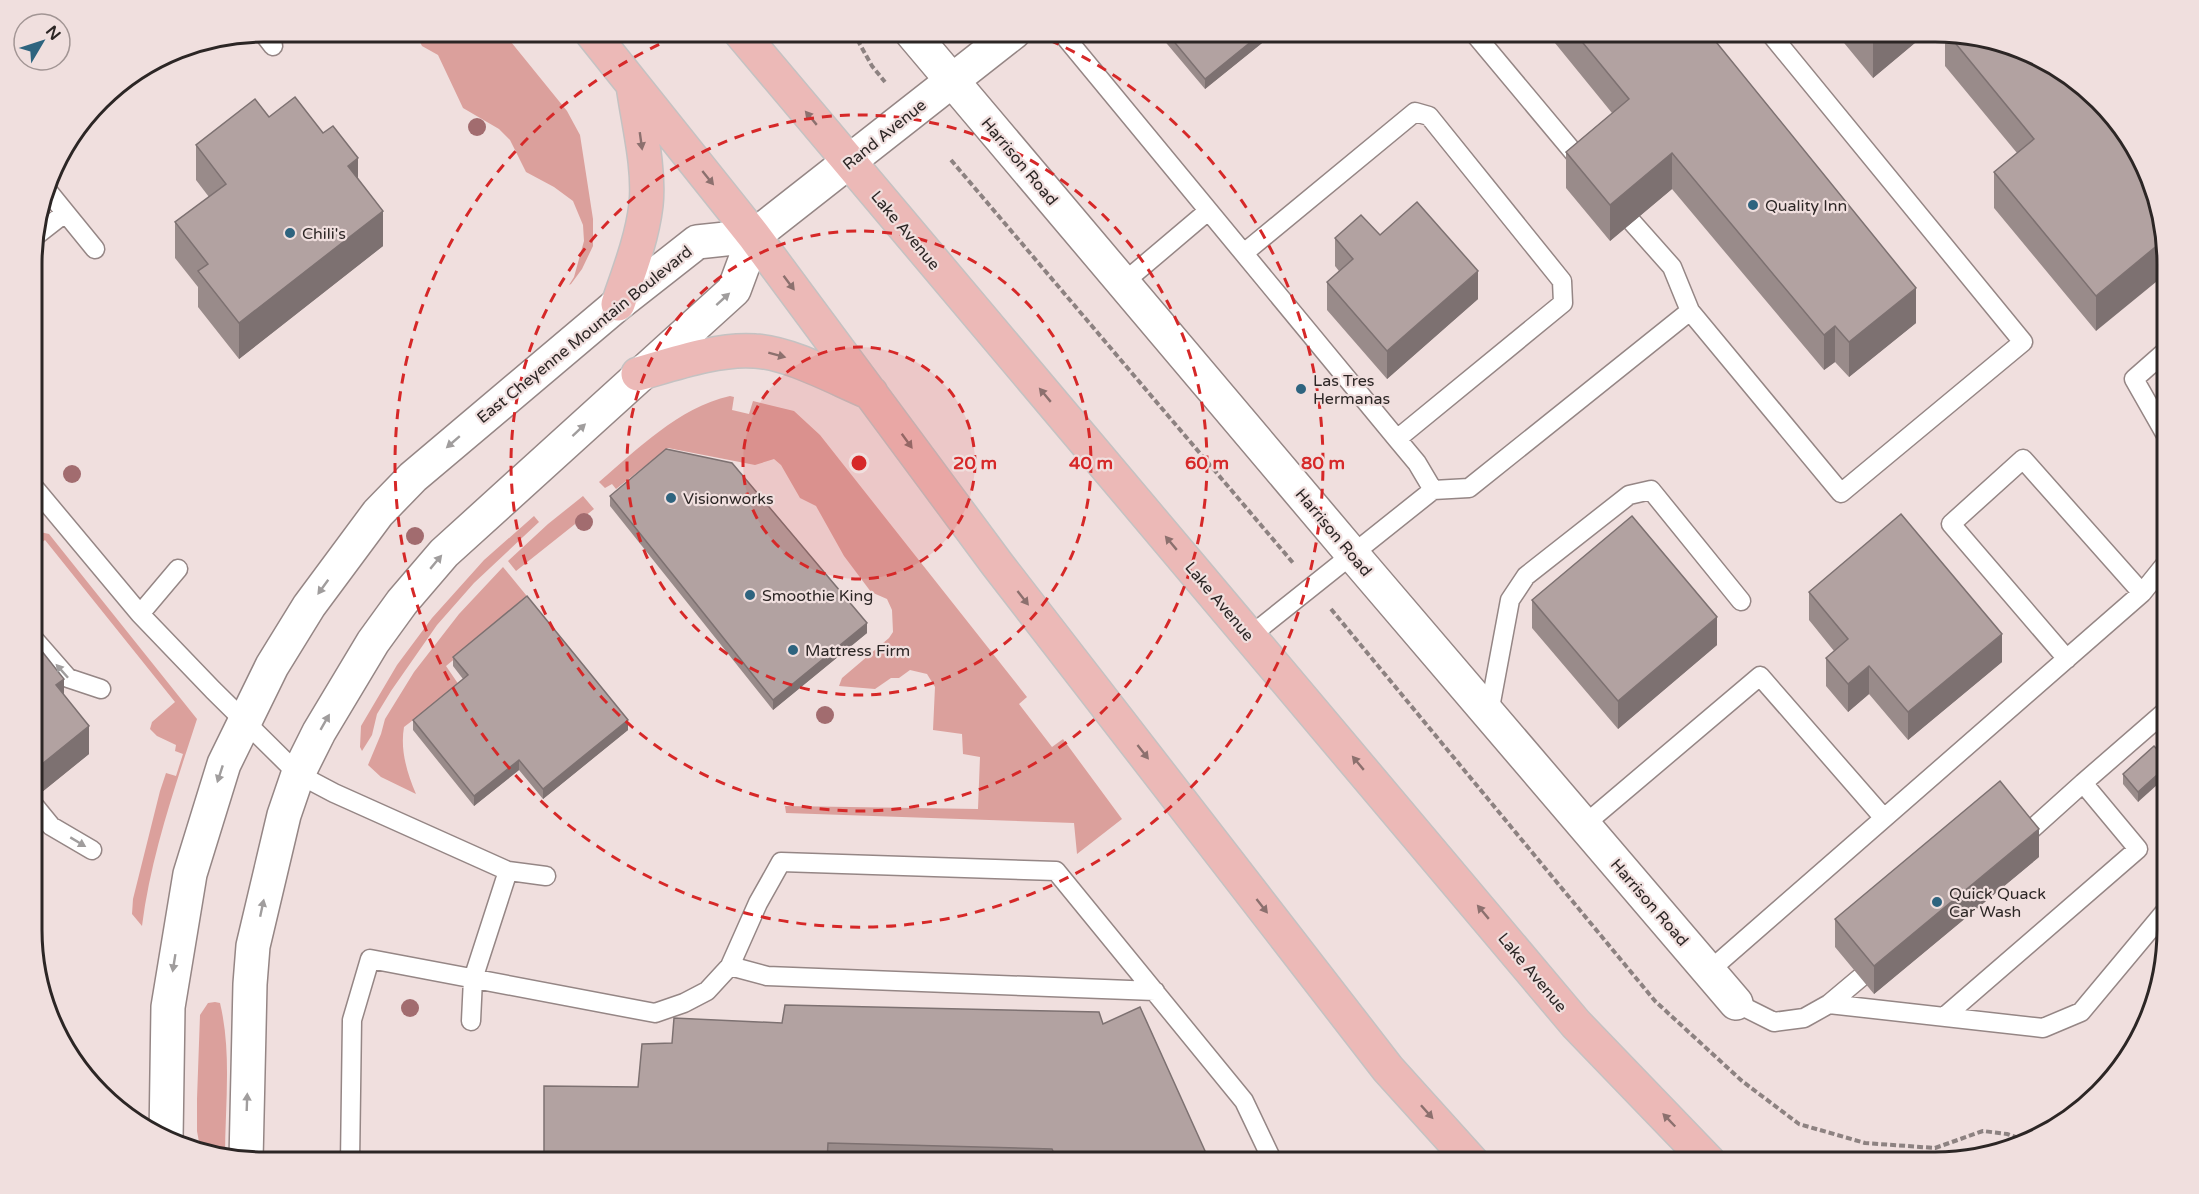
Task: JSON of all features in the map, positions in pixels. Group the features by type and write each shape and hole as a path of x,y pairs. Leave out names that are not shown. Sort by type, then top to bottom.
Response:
{"main road":[{"path":"599,42 754,236 997,564 1388,1069 1463,1152"},
{"name":"Lake Avenue","path":"748,42 1576,1024 1699,1152"},
{"path":"618,304 641,235 646,203 644,161 633,83"},
{"path":"638,374 703,356 754,350 779,355 872,394"}],"street":[{"name":"Harrison Road","path":"919,42 1736,1003"},
{"name":"Rand Avenue","path":"754,236 1001,42"},
{"name":"East Cheyenne Mountain Boulevard","path":"166,1129 168,1007 190,874 224,764 272,666 309,606 378,513 413,477 618,304 697,242 754,236"},
{"path":"246,1152 253,946 282,825 298,774 319,732 373,642 430,569 452,545 638,374 734,290 754,236"}],"lane":[{"path":"1069,42 1397,439 1433,490"},
{"path":"1481,42 1588,169"},
{"path":"1632,222 1672,267 1690,311 1841,493 2023,342 1777,42"},
{"path":"1244,253 1415,112 1429,116 1562,281 1563,303 1397,439"},
{"path":"53,197 95,249"},
{"path":"1123,283 1208,211"},
{"path":"45,229 65,213"},
{"path":"1250,636 1433,490 1469,488 1690,311"},
{"path":"2157,359 2134,379 2157,419"},
{"path":"2067,659 1951,524 2023,459 2142,593"},
{"path":"1489,713 1510,600 1526,576 1629,495 1651,490 1741,601"},
{"path":"42,499 140,614 298,774 334,793 508,871 546,876"},
{"path":"140,614 178,569"},
{"path":"1709,971 2142,593 2157,574"},
{"path":"42,648 68,678 101,689"},
{"path":"1584,825 1760,676 1883,818"},
{"path":"2023,837 2157,719"},
{"path":"1944,1017 2138,849 2083,783"},
{"path":"42,815 51,826 92,850"},
{"path":"350,1152 352,1020 370,959 656,1013 684,1004 707,991 730,966 758,903 781,862 1056,871 1244,1101 1268,1152"},
{"path":"471,1021 473,979 508,871"},
{"path":"1829,1004 2043,1028 2081,1012 2157,921"},
{"path":"730,966 767,976 1155,991"},
{"path":"1736,1003 1774,1022 1804,1018 1829,1004 1860,978"}],"path":[{"path":"860,42 872,66 885,82"},
{"path":"951,160 1289,560"},
{"path":"1343,624 1655,1001 1742,1081 1799,1124 1865,1143 1935,1148 1983,1131 2015,1137"}],"shaded area":[{"path":"420,42 511,42 567,111 580,135 593,219 593,246 582,269 571,284 569,285 574,277 584,241 583,225 573,201 554,187 526,172 510,140 499,129 463,108 438,55 422,46"},
{"path":"730,396 734,397 732,410 749,414 753,401 794,411 820,435 1027,697 1019,704 1052,747 1063,739 1122,819 1077,854 1074,823 786,813 785,806 978,809 980,757 963,754 962,734 933,730 935,687 927,674 910,670 899,678 891,678 875,689 839,686 842,678 889,638 893,632 892,610 887,599 871,592 844,556 816,506 800,498 781,465 774,459 755,465 668,448 616,489 612,484 605,488 599,482 644,443 676,420 711,402"},
{"path":"583,496 594,509 516,571 508,561"},
{"path":"534,516 539,522 474,583 437,625 377,714 372,735 362,751 360,747 361,726 397,665 432,618 484,560"},
{"path":"42,532 49,534 197,719 172,796 151,873 142,926 132,914 133,899 166,773 176,776 183,754 175,751 176,745 157,736 150,729 152,722 175,702 45,540 42,542"},
{"path":"503,567 526,595 526,604 517,607 446,666 459,685 404,727 405,761 416,794 381,777 368,765 385,719 414,672 459,614"},
{"path":"208,1003 220,1003 224,1022 227,1080 225,1149 199,1142 197,1131 200,1015"}],"building":[{"path":"1174,42 1251,42 1205,79"},
{"name":"Quality Inn","path":"1582,42 1716,42 1916,288 1849,342 1835,326 1824,335 1672,153 1610,205 1566,152 1629,99"},
{"path":"1955,43 2006,54 2058,79 2092,107 2127,153 2145,193 2153,221 2157,246 2096,296 1994,172 2034,139"},
{"name":"Chili's","path":"295,97 323,133 333,126 358,158 348,166 383,211 239,323 198,271 208,264 175,222 226,184 196,145 255,99 269,117"},
{"path":"1417,202 1478,271 1387,351 1327,282 1353,259 1335,238 1361,215 1380,235"},
{"path":"666,449 732,463 867,623 773,700 610,496"},
{"path":"1901,514 2002,634 1908,712 1869,666 1848,684 1826,658 1848,639 1809,592"},
{"path":"1632,516 1717,617 1618,701 1532,600"},
{"path":"527,596 628,720 543,789 519,760 474,796 413,720 468,675 453,657"},
{"path":"42,651 64,679 56,685 89,726 42,764"},
{"path":"2154,746 2157,749 2157,775 2138,792 2123,774"},
{"path":"2000,781 2039,829 1874,966 1835,919"},
{"path":"785,1005 1099,1012 1103,1024 1140,1007 1205,1152 1053,1152 1052,1149 828,1143 828,1152 544,1152 544,1086 638,1087 642,1044 672,1043 674,1018 782,1023"}],"place":[{"name":"Quality Inn","path":"1753,205"},
{"name":"Chili's","path":"290,233"},
{"name":"Las Tres Hermanas","path":"1301,389"},
{"name":"Visionworks","path":"671,498"},
{"name":"Smoothie King","path":"750,595"},
{"name":"Mattress Firm","path":"793,650"},
{"name":"Quick Quack Car Wash","path":"1937,902"}]}
